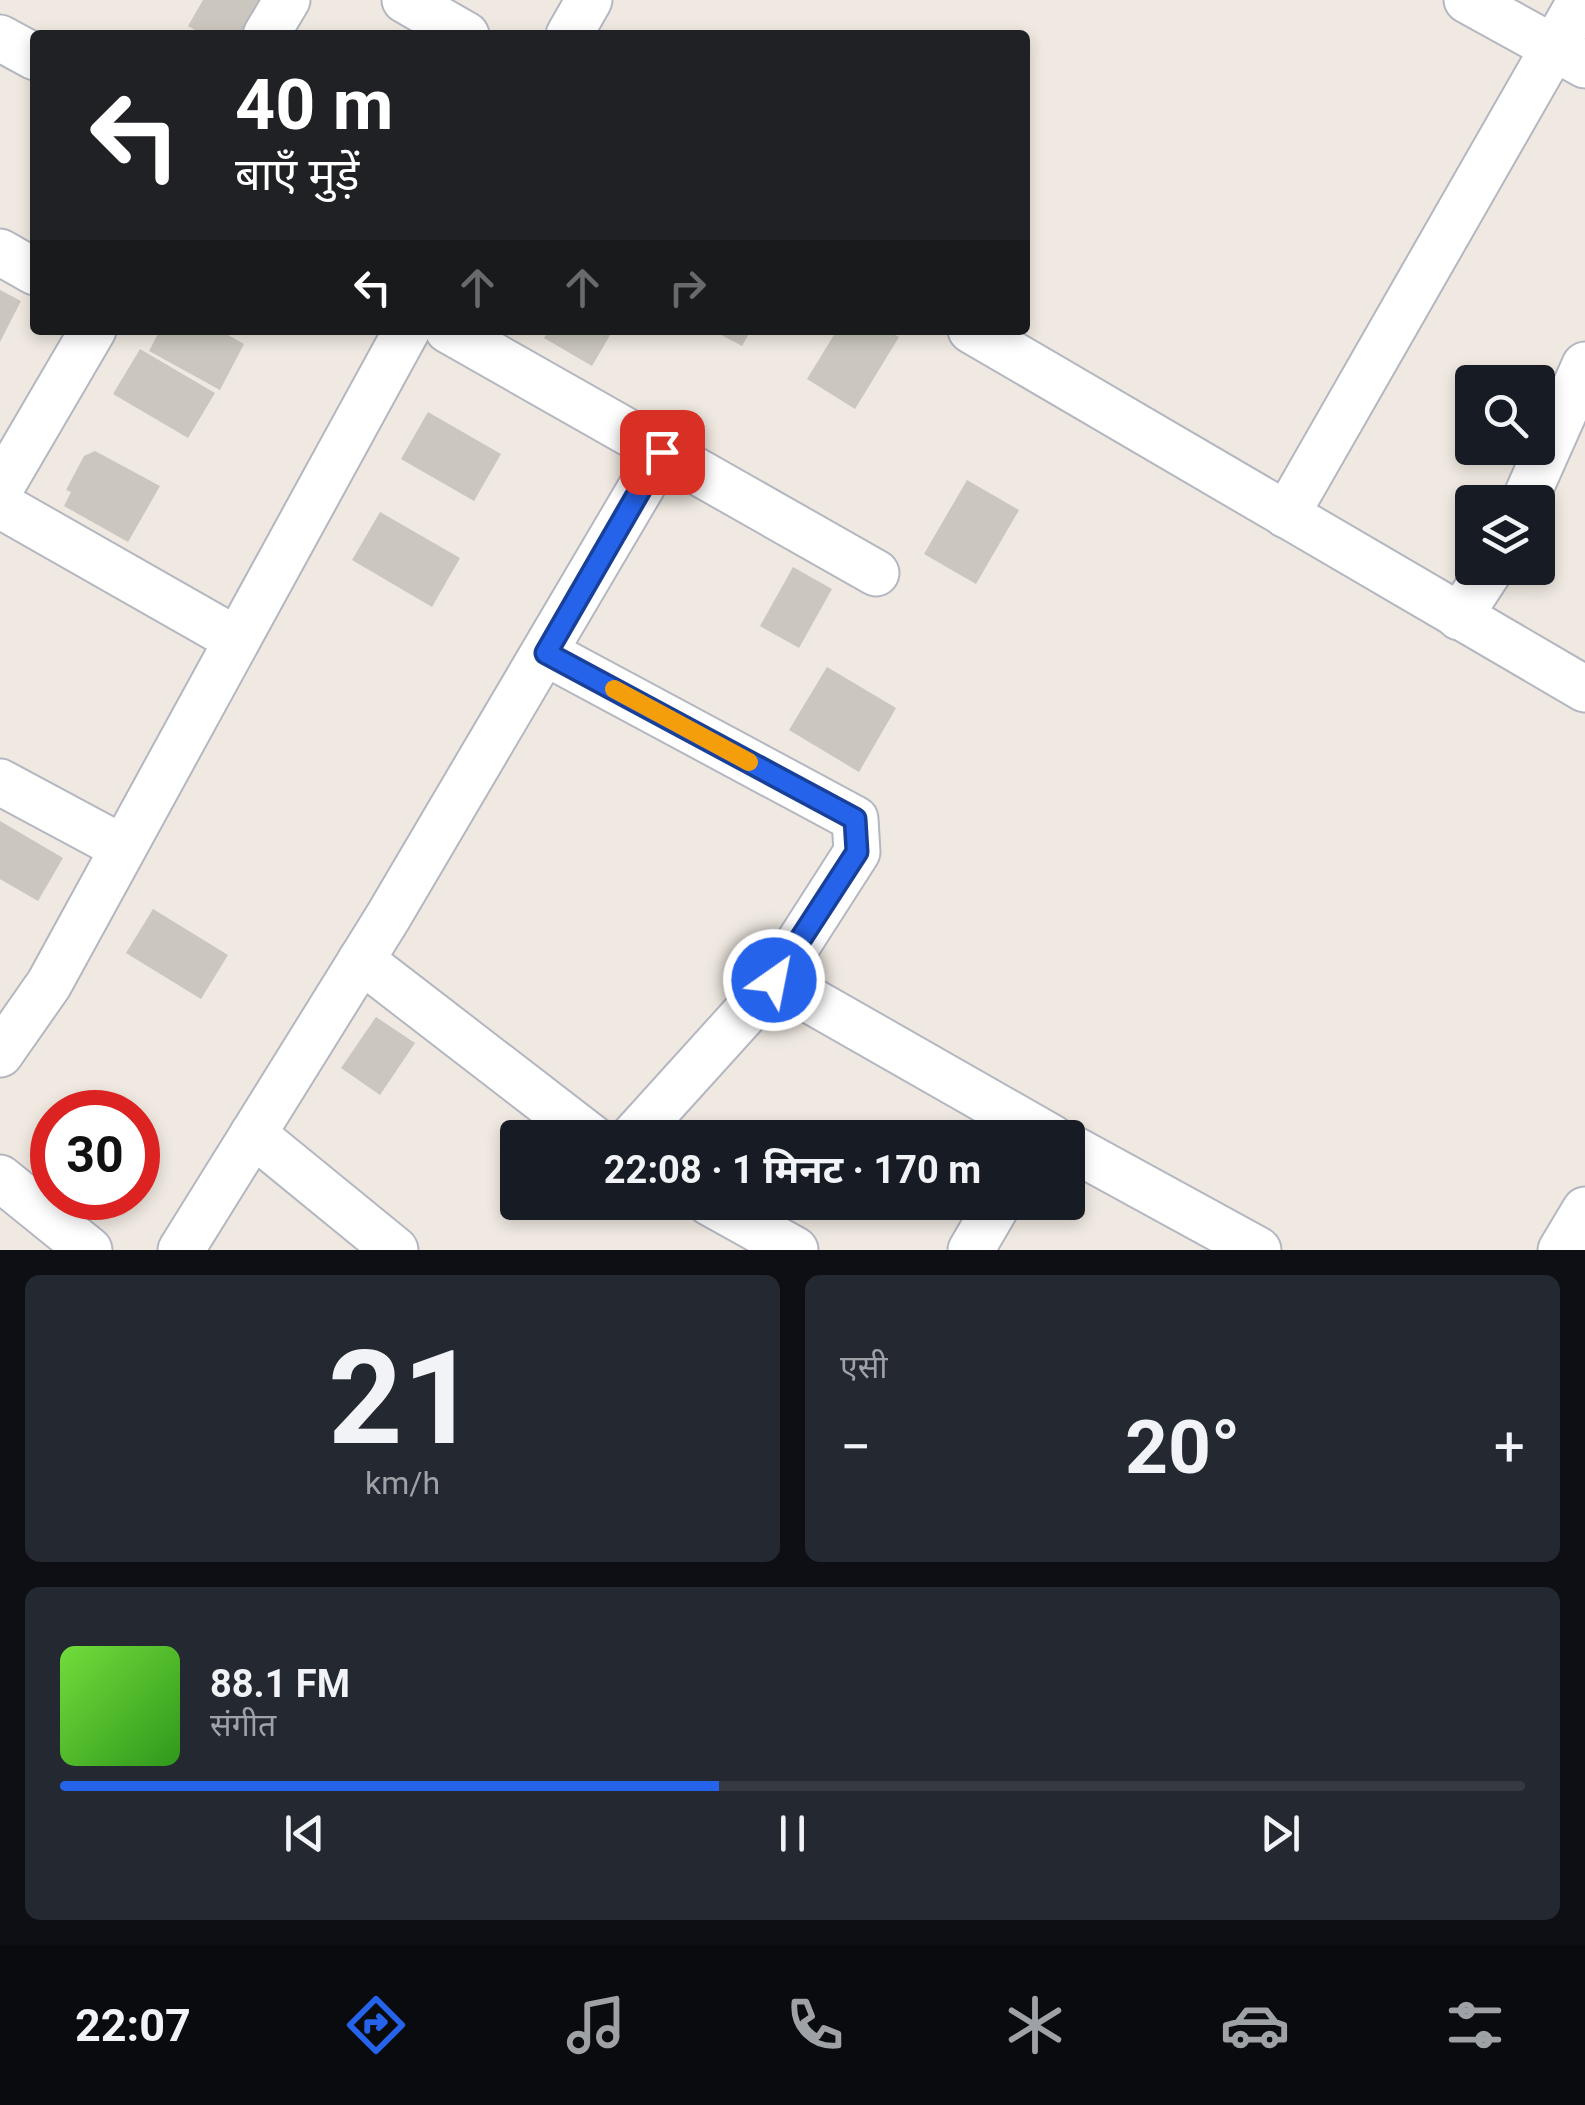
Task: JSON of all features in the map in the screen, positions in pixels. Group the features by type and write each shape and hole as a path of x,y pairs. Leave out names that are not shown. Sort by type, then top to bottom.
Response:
{"street":[{"path":"269,30 287,0"},
{"path":"404,0 457,30"},
{"path":"572,30 589,0"},
{"path":"1286,516 1570,56 1581,0"},
{"path":"1491,6 1570,56"},
{"path":"0,38 30,54"},
{"path":"0,252 30,269"},
{"path":"0,489 90,335"},
{"path":"0,1054 49,984 404,335"},
{"path":"457,335 876,573"},
{"path":"978,335 1585,689"},
{"path":"1532,485 1585,365"},
{"path":"181,1250 361,960 662,452"},
{"path":"0,505 237,640"},
{"path":"1459,617 1480,585"},
{"path":"546,653 855,819 857,852 774,980 648,1120"},
{"path":"0,782 123,848"},
{"path":"361,960 569,1120"},
{"path":"774,980 1019,1120"},
{"path":"253,1134 396,1250"},
{"path":"1085,1157 1258,1250"},
{"path":"0,1178 88,1250"},
{"path":"1561,1250 1585,1210"},
{"path":"741,1220 794,1250"},
{"path":"971,1250 988,1220"}],"building":[{"path":"203,0 268,0 251,30 195,30 188,26"},
{"path":"0,290 21,301 0,342"},
{"path":"157,335 228,335 244,344 220,390 149,351"},
{"path":"546,335 610,335 592,366 544,338"},
{"path":"721,335 748,335 742,346"},
{"path":"834,335 899,337 855,409 807,379"},
{"path":"140,349 215,393 188,438 113,394"},
{"path":"428,412 501,454 474,501 401,459"},
{"path":"95,451 160,486 128,542 64,506 71,492 66,490 84,456"},
{"path":"967,480 1019,510 976,584 924,554"},
{"path":"380,512 460,558 432,607 352,560"},
{"path":"793,567 832,589 799,648 760,626"},
{"path":"827,667 896,708 859,772 789,730"},
{"path":"0,821 63,858 38,901 0,879"},
{"path":"153,909 228,955 201,999 126,953"},
{"path":"376,1017 415,1043 380,1095 341,1068"}],"slow traffic":[{"path":"614,689 749,762"}],"route":[{"path":"662,452 546,653 855,819 857,852 774,980"}]}
